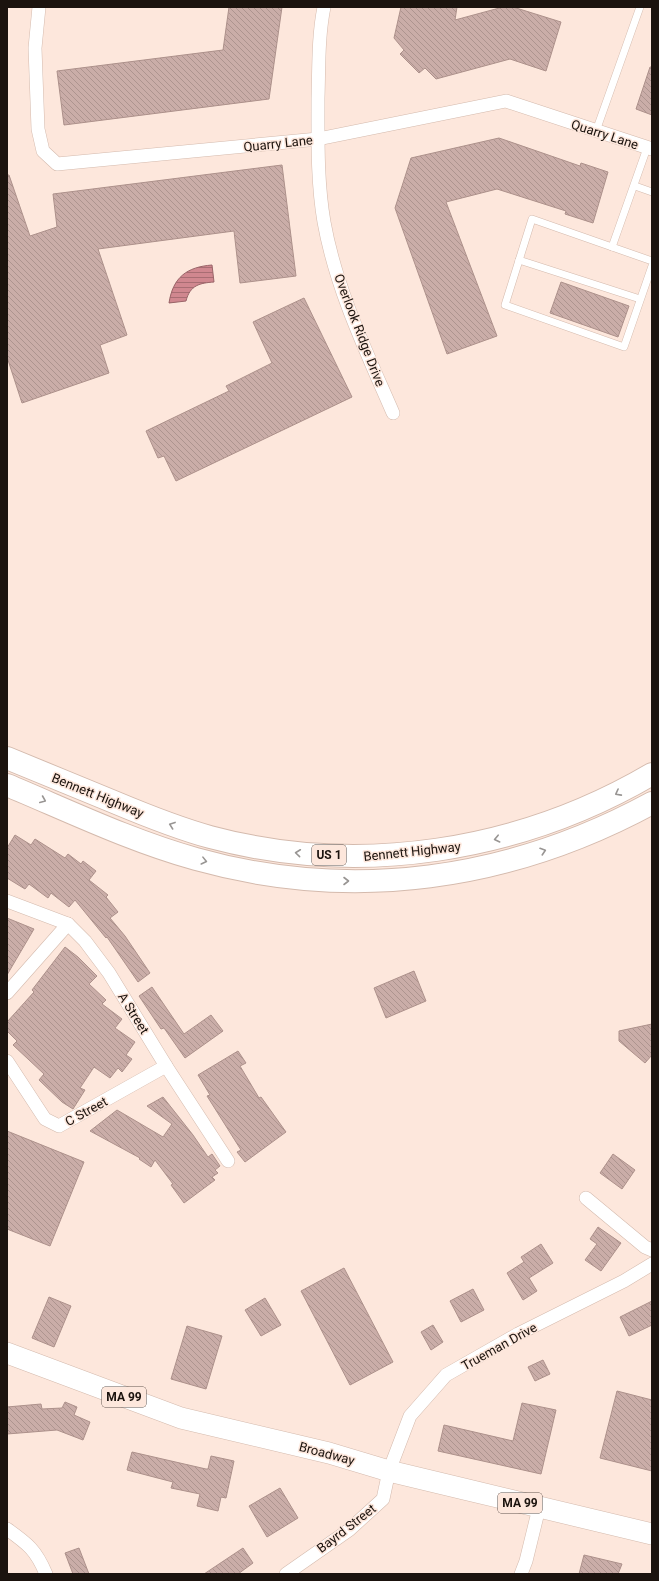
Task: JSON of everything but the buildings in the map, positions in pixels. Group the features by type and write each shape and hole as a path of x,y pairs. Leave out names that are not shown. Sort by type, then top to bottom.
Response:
{"highway":[{"name":"Bennett Highway","path":"7,758 154,818 210,837 268,849 304,854 356,856 385,856 437,850 502,838 530,830 584,809 611,797 652,774"},
{"name":"Bennett Highway","path":"7,785 120,832 196,859 276,875 342,881 401,879 431,876 461,872 504,862 574,840 614,822 652,802"}],"main road":[{"name":"Broadway","path":"7,1353 181,1418 329,1453 389,1471 652,1534"}],"street":[{"name":"Quarry Lane","path":"39,7 35,48 38,129 43,151 57,164 318,139 506,101 596,132 650,148"},
{"name":"Overlook Ridge Drive","path":"324,7 319,28 318,139 318,167 324,223 331,252 348,307 393,413"},
{"name":"A Street","path":"7,901 68,924 85,941 109,973 166,1066 228,1161"},
{"path":"7,993 68,924"},
{"name":"C Street","path":"7,1061 46,1119 59,1126 166,1066"},
{"path":"586,1198 645,1247 652,1250"},
{"name":"Trueman Drive","path":"389,1471 410,1416 446,1375 518,1334 624,1281 652,1264"},
{"name":"Bayrd Street","path":"286,1574 348,1530 383,1499 389,1471"},
{"path":"521,1574 526,1561 540,1508"},
{"path":"7,1529 34,1550 39,1557 46,1574"}],"lane":[{"path":"596,132 640,7"},
{"path":"612,247 650,148"},
{"path":"635,186 652,192"},
{"path":"652,261 532,219 505,305 624,347 652,266"},
{"path":"519,260 640,299"}],"shaded area":[{"path":"212,265 214,282 200,284 193,288 190,291 186,301 169,303 174,286 183,275 195,268"}]}
